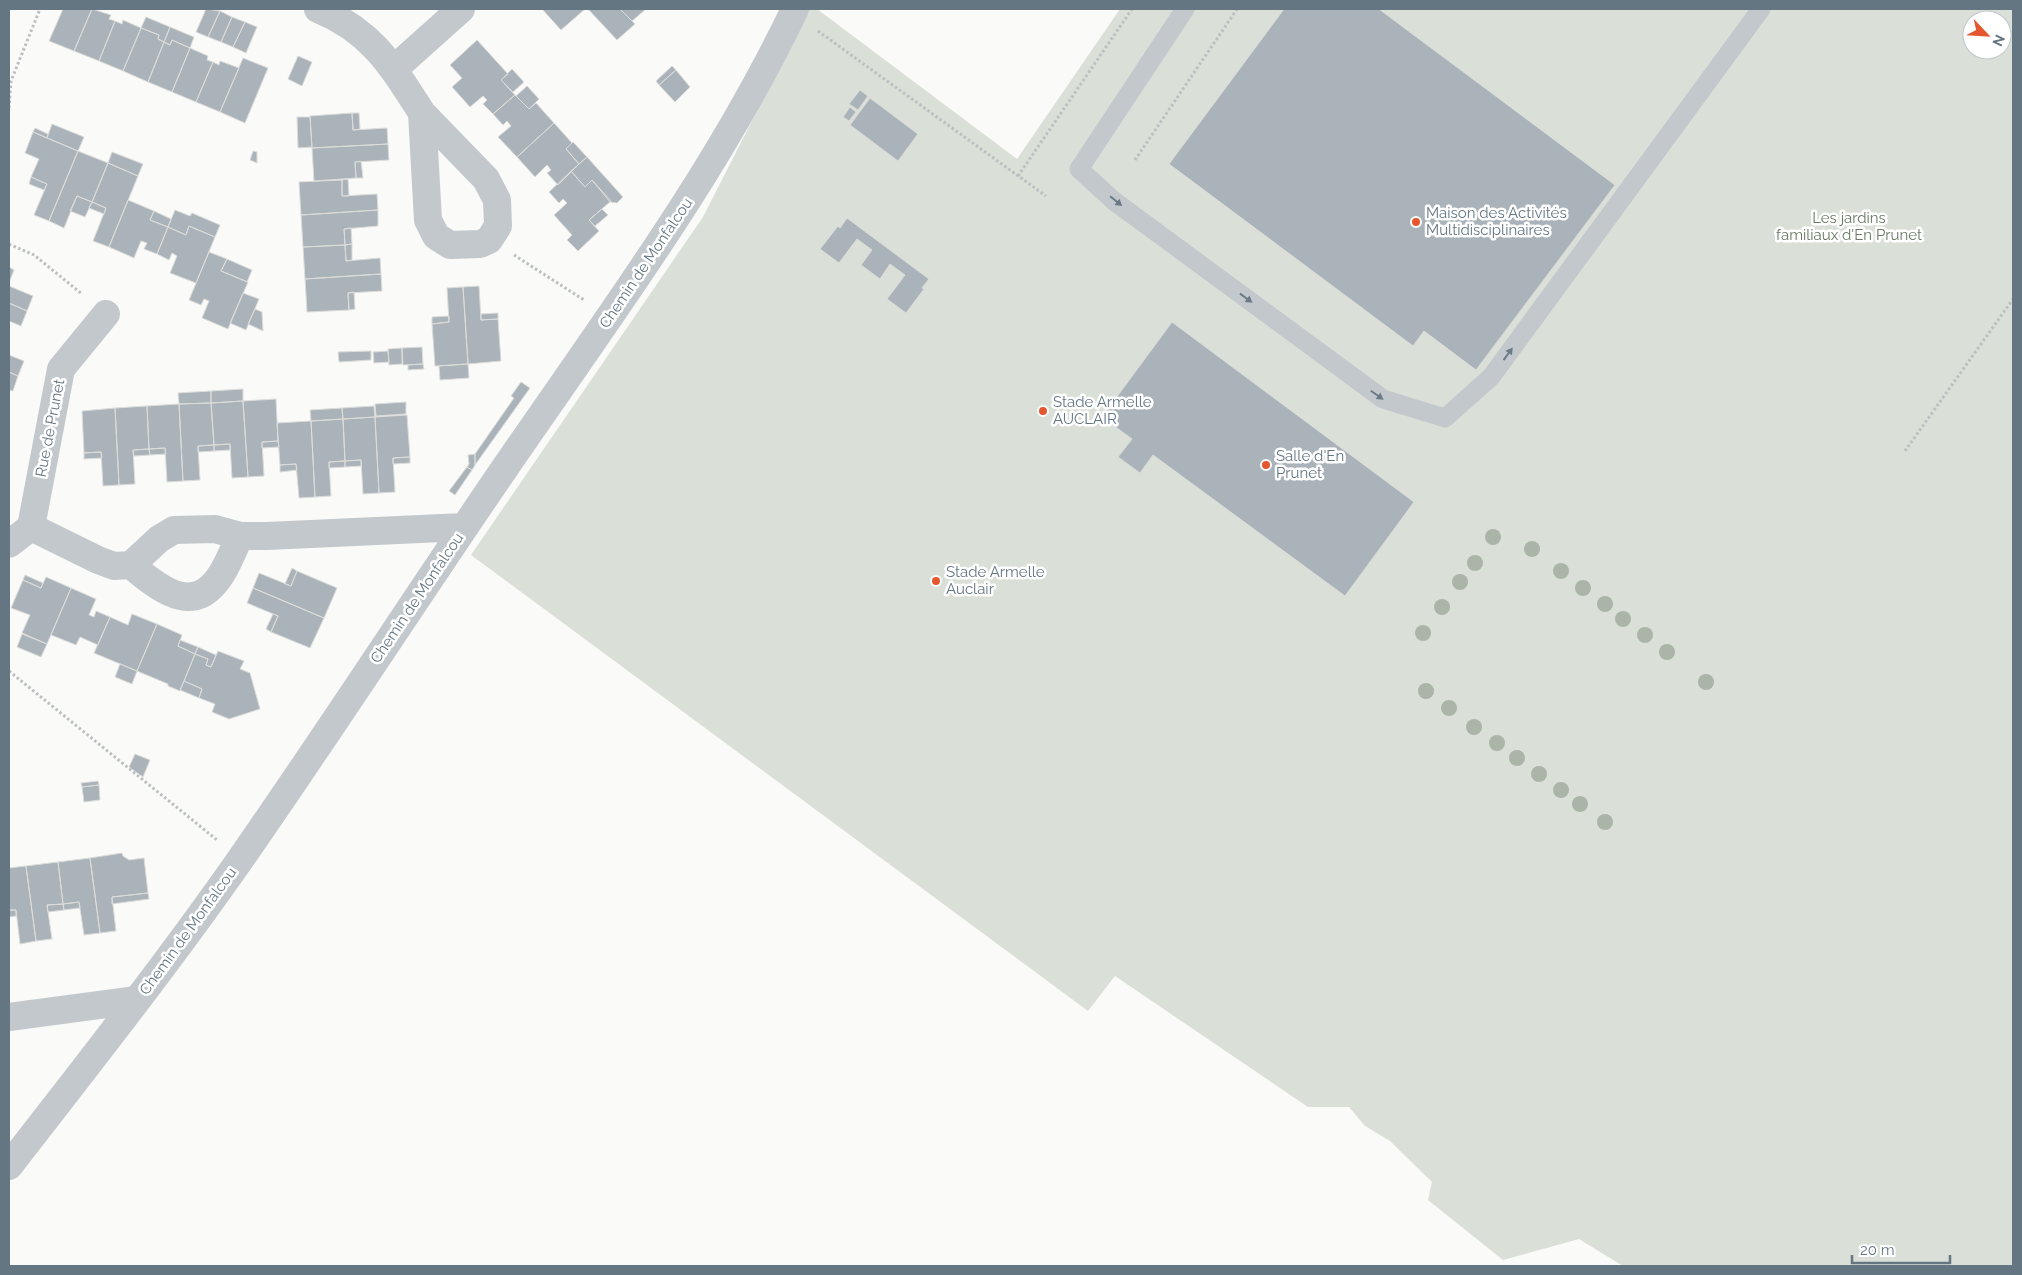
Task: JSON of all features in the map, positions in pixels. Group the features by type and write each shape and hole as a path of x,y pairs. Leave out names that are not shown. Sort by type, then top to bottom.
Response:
{"street":[{"path":"318,9 349,24 375,45 394,69 422,113 486,179 497,200 498,226 489,240 480,244 450,245 436,236 428,220 422,113"},
{"path":"394,69 461,9"},
{"name":"Chemin de Monfalcou","path":"9,1166 137,1000 240,859 464,528 610,317 694,192 763,73 794,12"},
{"name":"Rue de Prunet","path":"31,527 61,369 106,314"},
{"path":"9,544 31,527 114,566 131,565 159,539 174,530 215,529 240,536 464,528"},
{"path":"131,565 148,580 166,591 188,598 200,595 212,587 240,536"},
{"path":"10,1013 137,1000"}],"lane":[{"path":"1186,9 1079,169 1114,201 1383,399 1445,418 1490,377 1761,9"}],"path":[{"path":"9,108 11,81 40,9"},
{"path":"1018,176 1132,9"},
{"path":"1135,160 1237,9"},
{"path":"794,12 1046,196"},
{"path":"489,240 610,317"},
{"path":"9,244 34,255 106,314"},
{"path":"1905,451 2013,299"},
{"path":"9,671 240,859"}],"green space":[{"name":"Les jardins familiaux d'En Prunet","path":"809,9 817,9 1017,159 1120,9 2013,9 2013,1266 1623,1266 1579,1239 1503,1260 1428,1200 1432,1182 1390,1141 1365,1126 1349,1107 1308,1107 1115,976 1088,1011 471,555 703,217"}],"building":[{"path":"63,9 92,9 74,51 49,41"},
{"path":"92,9 111,15 109,19 115,21 99,61 74,51"},
{"path":"206,9 220,11 208,37 196,32"},
{"path":"542,9 585,9 561,30"},
{"path":"588,9 620,9 635,24 617,40"},
{"path":"620,9 646,9 632,21"},
{"name":"Maison des Activités Multidisciplinaires","path":"1284,9 1379,9 1615,185 1476,370 1424,331 1413,346 1169,164"},
{"path":"220,11 232,17 221,42 208,37"},
{"path":"146,17 170,27 164,42 158,39 159,35 141,28"},
{"path":"232,17 245,22 233,47 221,42"},
{"path":"123,20 141,28 123,71 99,61 115,21 122,24"},
{"path":"245,22 257,27 246,53 233,47"},
{"path":"170,27 194,37 190,48 172,40 170,45 164,42"},
{"path":"141,28 159,35 158,39 164,42 148,82 123,71"},
{"path":"172,40 190,48 172,92 148,82 164,42 170,45"},
{"path":"477,40 508,74 501,80 515,95 493,114 483,104 487,100 483,96 470,107 452,87 462,78 450,65"},
{"path":"190,48 208,56 207,60 213,62 196,102 172,92"},
{"path":"298,56 312,62 302,86 288,79"},
{"path":"243,58 268,68 245,123 220,112"},
{"path":"220,61 239,68 220,112 196,102 213,62 219,65"},
{"path":"672,66 676,70 659,85 656,81"},
{"path":"512,69 524,82 513,92 501,80"},
{"path":"676,70 690,87 675,102 659,85"},
{"path":"527,86 539,99 529,109 516,96"},
{"path":"860,90 868,96 858,110 849,104"},
{"path":"515,95 529,109 536,103 554,123 517,157 498,137 511,126 507,121 503,125 493,114"},
{"path":"870,98 918,134 898,161 850,125"},
{"path":"850,107 856,112 849,121 843,117"},
{"path":"352,113 353,130 387,128 388,144 312,148 310,116"},
{"path":"352,113 359,113 360,129 353,130"},
{"path":"297,117 310,117 312,147 298,148"},
{"path":"554,123 572,143 566,149 579,164 558,185 547,173 551,170 547,165 535,177 517,157"},
{"path":"52,124 84,137 78,151 47,138"},
{"path":"35,128 48,134 47,138 33,132"},
{"path":"33,132 78,151 49,221 34,215 47,184 31,177 39,159 25,153"},
{"path":"573,142 587,157 579,164 566,149"},
{"path":"388,144 389,160 355,162 356,178 314,181 312,148"},
{"path":"78,151 108,163 92,202 77,196 64,228 49,221"},
{"path":"253,151 257,152 257,163 250,160"},
{"path":"112,152 143,164 138,176 108,163"},
{"path":"587,157 623,197 617,203 610,202 592,180 585,187 571,171"},
{"path":"361,161 363,178 356,178 355,162"},
{"path":"108,163 138,176 109,247 93,241 106,208 92,202"},
{"path":"571,171 585,187 592,180 611,201 589,220 599,231 578,251 567,240 572,235 554,215 567,203 563,199 559,203 549,192"},
{"path":"31,177 47,184 44,190 29,184"},
{"path":"348,179 349,196 342,196 342,180"},
{"path":"342,180 342,196 377,194 378,210 301,215 299,182"},
{"path":"77,196 92,202 85,217 70,211"},
{"path":"128,200 154,211 150,220 168,227 157,254 144,249 147,243 141,241 134,258 109,247"},
{"path":"92,202 106,208 104,214 89,208"},
{"path":"602,209 608,215 595,226 589,220"},
{"path":"175,210 190,216 192,213 220,225 215,237 189,226 186,235 168,227"},
{"path":"378,210 378,226 344,229 345,245 303,247 301,215"},
{"path":"154,211 171,219 168,227 150,220"},
{"path":"847,218 929,279 906,313 887,299 905,275 890,264 880,279 861,265 872,250 857,239 839,263 820,249 838,226 840,228"},
{"path":"189,226 215,237 196,283 170,273 177,256 172,253 169,260 157,254 168,227 186,235"},
{"path":"351,228 352,244 345,245 344,229"},
{"path":"352,244 352,260 346,261 345,245"},
{"path":"345,245 346,261 380,258 381,274 305,279 303,247"},
{"path":"209,252 227,259 221,271 248,282 228,329 202,318 209,301 204,299 201,305 189,300"},
{"path":"227,259 252,270 247,282 221,271"},
{"path":"9,267 14,270 9,283"},
{"path":"381,274 382,291 348,293 349,310 307,312 305,279"},
{"path":"9,286 33,296 27,311 9,303"},
{"path":"479,286 481,320 498,319 501,361 468,364 463,287"},
{"path":"463,287 468,364 435,366 432,324 449,322 447,288"},
{"path":"354,292 355,309 349,310 348,293"},
{"path":"243,293 259,299 246,330 230,323"},
{"path":"9,303 27,311 21,326 9,321"},
{"path":"255,309 262,312 263,331 248,324"},
{"path":"498,313 498,319 481,320 481,314"},
{"path":"449,316 449,322 432,324 432,317"},
{"name":"Salle d'En Prunet","path":"1172,322 1414,502 1345,596 1153,455 1140,473 1118,457 1132,439 1102,417"},
{"path":"422,347 423,364 403,365 402,348"},
{"path":"402,348 402,364 389,365 388,349"},
{"path":"371,351 371,360 339,362 338,352"},
{"path":"388,351 389,362 374,363 373,352"},
{"path":"9,355 24,361 18,376 9,372"},
{"path":"423,364 424,369 408,370 408,365"},
{"path":"468,364 469,378 440,380 439,366"},
{"path":"9,372 18,376 13,391 9,390"},
{"path":"521,382 530,388 475,465 475,454 514,398 511,396"},
{"path":"243,389 243,401 211,403 211,391"},
{"path":"211,391 211,403 179,404 178,393"},
{"path":"276,399 278,441 262,442 264,476 248,477 243,401"},
{"path":"243,401 248,477 232,478 230,444 214,445 211,403"},
{"path":"406,402 406,414 376,416 375,404"},
{"path":"211,403 214,445 198,446 200,480 183,481 179,404"},
{"path":"179,404 183,481 167,482 165,448 149,449 147,406"},
{"path":"147,406 149,449 133,450 135,484 119,485 115,408"},
{"path":"374,406 375,417 343,419 342,408"},
{"path":"115,408 119,485 103,486 101,452 84,453 82,411"},
{"path":"342,408 343,419 311,421 310,410"},
{"path":"407,415 410,457 393,458 395,492 379,493 375,417"},
{"path":"375,417 379,493 363,494 361,460 345,461 343,419"},
{"path":"343,419 345,461 329,462 331,496 315,497 311,421"},
{"path":"311,421 315,497 299,498 296,464 280,465 277,423"},
{"path":"278,441 279,447 262,448 262,442"},
{"path":"230,444 230,450 214,451 214,445"},
{"path":"214,445 214,451 198,452 198,446"},
{"path":"165,448 166,454 150,455 149,449"},
{"path":"149,449 150,455 134,456 133,450"},
{"path":"101,452 102,458 84,459 84,453"},
{"path":"475,454 475,465 472,470 467,467 469,464 468,455"},
{"path":"410,457 410,463 393,464 393,458"},
{"path":"361,460 361,466 345,467 345,461"},
{"path":"345,461 345,467 329,468 329,462"},
{"path":"296,464 297,470 280,472 280,465"},
{"path":"467,467 472,470 455,495 449,491"},
{"path":"292,568 297,571 291,586 285,584"},
{"path":"297,571 337,588 324,618 253,588 259,573 291,586"},
{"path":"25,575 43,583 41,588 23,580"},
{"path":"46,577 71,588 47,644 22,633 30,615 11,608 23,580 41,588"},
{"path":"71,588 96,599 89,615 94,617 96,611 110,617 98,645 80,637 76,645 51,635"},
{"path":"253,588 324,618 310,648 271,632 278,616 247,603"},
{"path":"132,614 157,624 137,671 94,653 110,617 128,625"},
{"path":"273,614 278,616 271,632 266,629"},
{"path":"157,624 182,635 178,646 195,654 180,691 137,671"},
{"path":"22,634 47,644 41,657 17,647"},
{"path":"180,640 198,647 195,654 178,646"},
{"path":"198,647 216,655 211,667 206,665 208,659 195,654"},
{"path":"218,651 244,661 240,669 250,673 260,709 229,719 212,712 215,704 199,698 202,689 184,681 195,654 208,659 206,665 211,667"},
{"path":"120,664 137,671 132,684 115,677"},
{"path":"184,681 202,689 199,698 180,690"},
{"path":"135,754 150,760 143,777 129,767"},
{"path":"98,781 99,785 82,787 81,783"},
{"path":"99,785 100,800 84,802 82,787"},
{"path":"122,853 129,860 144,858 148,893 112,897 116,931 100,933 90,858"},
{"path":"90,858 100,933 84,935 79,902 63,904 58,862"},
{"path":"58,862 63,904 47,905 52,939 36,941 26,866"},
{"path":"26,866 36,941 20,944 16,910 9,910 9,868"},
{"path":"148,893 149,899 112,904 112,897"},
{"path":"79,902 80,908 64,910 63,904"},
{"path":"63,904 64,910 48,912 47,905"},
{"path":"9,910 16,910 16,916 9,917"}],"place":[{"name":"Maison des Activités Multidisciplinaires","path":"1416,222"},
{"name":"Stade Armelle AUCLAIR","path":"1043,411"},
{"name":"Salle d'En Prunet","path":"1266,465"},
{"name":"Stade Armelle Auclair","path":"936,581"}]}
